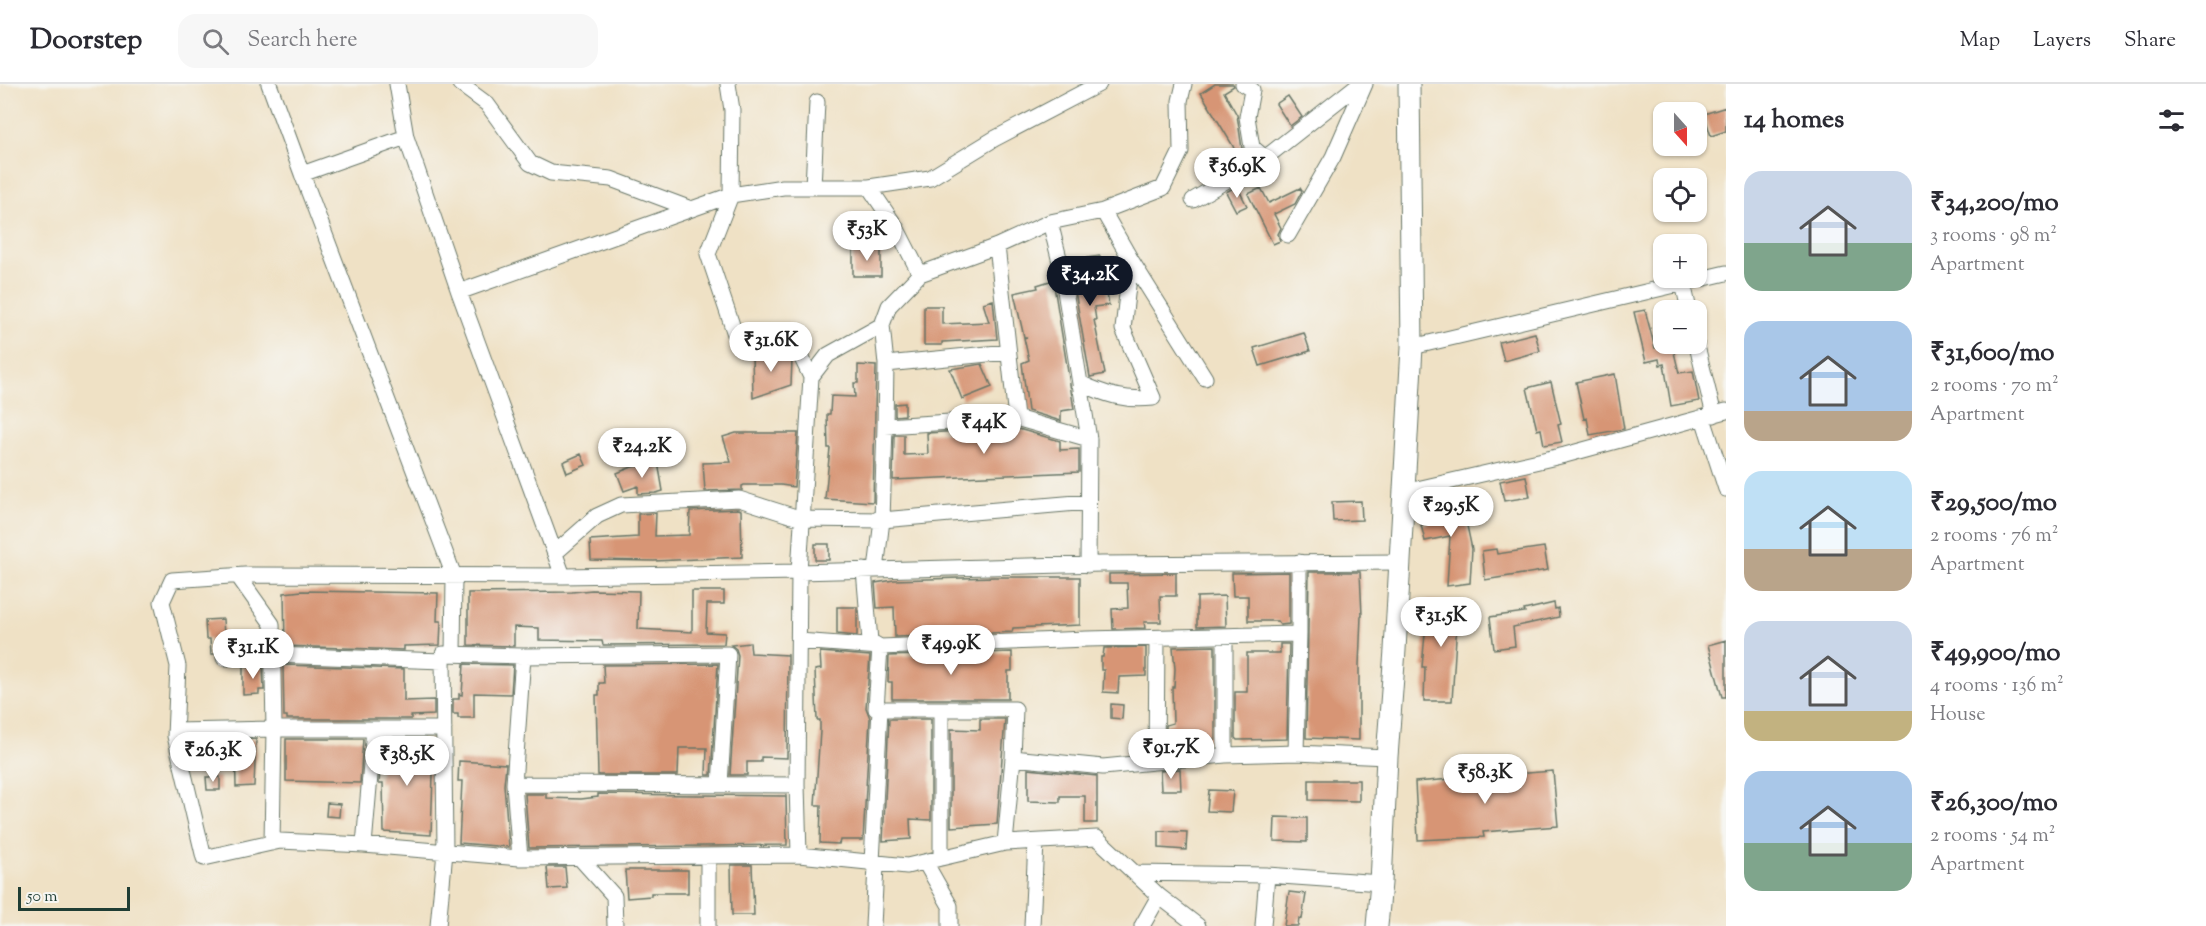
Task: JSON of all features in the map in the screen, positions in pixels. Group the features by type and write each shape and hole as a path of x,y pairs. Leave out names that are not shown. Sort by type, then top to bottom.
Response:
{"main road":[{"path":"1377,926 1412,347 1409,84"}],"street":[{"path":"269,84 454,576 444,729 446,852 438,926"},
{"path":"397,84 406,137 459,292 563,576"},
{"path":"460,84 487,104 530,162 551,173 611,179 691,209"},
{"path":"728,84 732,110 731,195 708,254 738,343 796,346 811,376 799,572 797,785 799,855"},
{"path":"459,292 731,195 783,187 869,187 930,178 993,139 1099,84"},
{"path":"880,647 870,641 870,570 882,520 886,364 882,325 890,306 920,274 997,246 1050,222 1103,211 1163,188 1181,151 1180,102 1184,84"},
{"path":"1243,84 1252,90 1247,117 1252,147 1265,158"},
{"path":"1193,200 1265,158 1359,84"},
{"path":"1288,235 1333,157 1365,84"},
{"path":"813,187 817,102"},
{"path":"302,174 406,137"},
{"path":"869,187 896,227 920,274"},
{"path":"1103,211 1205,378"},
{"path":"1050,222 1061,266 1089,439 1088,565"},
{"path":"997,246 1016,418"},
{"path":"1080,383 1100,392 1131,400 1153,398 1123,329 1131,260"},
{"path":"1707,277 1726,273"},
{"path":"1412,347 1662,288"},
{"path":"811,376 828,355 882,325"},
{"path":"886,364 1008,352"},
{"path":"1699,354 1714,415 1726,489"},
{"path":"1404,492 1565,455 1714,415"},
{"path":"885,426 1016,418 1089,439"},
{"path":"555,553 597,516 621,505 739,499 802,519 882,520 1088,502"},
{"path":"1296,753 1299,562"},
{"path":"1198,926 1159,896 1097,838 1005,843 907,866 799,855 520,858 364,845 280,841 204,858 175,730 178,666 162,602 172,580 238,576 563,576 1088,565 1400,562"},
{"path":"238,576 272,624 274,729 272,843"},
{"path":"799,641 880,647 1299,634"},
{"path":"1225,636 1225,755"},
{"path":"1156,762 1157,638"},
{"path":"876,709 880,647"},
{"path":"224,658 273,657 273,655 448,657 728,654 720,784"},
{"path":"520,858 514,784 523,656"},
{"path":"876,709 1015,709 1005,843"},
{"path":"868,862 872,862 874,838 880,709 876,709"},
{"path":"941,709 941,858"},
{"path":"364,845 374,729"},
{"path":"175,730 444,729"},
{"path":"1013,758 1103,767 1225,755 1296,753 1387,757"},
{"path":"514,784 797,785"},
{"path":"1032,926 1036,842"},
{"path":"708,856 708,926"},
{"path":"579,857 614,896 615,926"},
{"path":"868,862 876,866 873,926"},
{"path":"925,862 950,906 950,926"},
{"path":"1135,873 1267,875 1381,883"},
{"path":"1263,926 1267,875"},
{"path":"1143,926 1159,896"}],"building":[{"path":"1215,84 1233,84 1234,86 1224,92 1237,115 1242,149 1248,157 1239,162 1233,146 1201,93"},
{"path":"1288,96 1302,117 1290,126 1276,104"},
{"path":"1726,107 1726,131 1711,136 1707,113"},
{"path":"1237,186 1247,206 1236,211 1226,192"},
{"path":"1261,188 1269,203 1300,188 1302,191 1295,204 1274,214 1281,228 1278,234 1280,241 1273,244 1248,194"},
{"path":"853,247 881,247 881,276 853,276"},
{"path":"1100,256 1109,305 1094,307 1096,320 1094,320 1105,374 1090,377 1072,274 1075,273 1073,260"},
{"path":"1053,280 1074,409 1061,411 1061,421 1028,411 1022,363 1029,360 1024,338 1027,337 1024,337 1014,293 1038,288 1037,285"},
{"path":"993,300 997,339 924,345 924,306 942,306 942,324 989,322 983,303"},
{"path":"1645,310 1653,340 1653,354 1674,354 1679,373 1693,371 1699,401 1671,406 1664,364 1660,365 1659,359 1646,362 1634,312"},
{"path":"1304,333 1310,351 1260,366 1254,348"},
{"path":"1535,333 1540,351 1504,361 1499,342"},
{"path":"752,353 790,355 792,360 791,385 753,398"},
{"path":"982,364 992,387 962,399 950,369"},
{"path":"858,365 876,366 873,502 825,499 830,448 828,448 827,414 830,414 831,396 855,397 854,383 858,383"},
{"path":"1615,374 1624,429 1590,435 1576,382"},
{"path":"1551,382 1561,424 1558,425 1562,442 1544,445 1541,429 1537,430 1527,388"},
{"path":"905,403 905,415 895,416 895,404"},
{"path":"1015,428 1060,441 1060,450 1079,449 1079,472 893,480 894,435 904,435 904,455 928,454 927,433"},
{"path":"736,433 798,433 794,487 744,485 742,490 705,491 703,463 731,462 723,437"},
{"path":"581,454 586,465 567,473 563,462"},
{"path":"658,462 663,491 638,494 638,486 624,491 617,473 632,467"},
{"path":"1526,476 1530,497 1504,501 1500,481"},
{"path":"1479,493 1480,506 1465,508 1463,495"},
{"path":"1461,498 1472,549 1470,583 1447,586 1450,536 1425,541 1421,525 1428,523 1425,507 1434,505 1433,503"},
{"path":"1361,501 1362,520 1333,521 1332,502"},
{"path":"741,510 742,557 654,561 591,560 590,540 638,537 638,514 656,513 655,536 689,535 690,511"},
{"path":"815,544 829,544 829,560 815,560"},
{"path":"1544,547 1548,570 1485,580 1482,551 1496,549 1497,554"},
{"path":"1289,572 1289,624 1280,625 1277,621 1248,621 1248,596 1233,596 1232,573"},
{"path":"1309,572 1360,572 1362,616 1359,665 1359,740 1306,738"},
{"path":"1176,573 1176,596 1160,596 1161,622 1144,622 1145,628 1113,629 1112,609 1128,608 1127,583 1109,583 1109,574"},
{"path":"1080,577 1080,625 1013,628 1012,632 895,637 894,607 877,608 875,583 894,580"},
{"path":"302,591 438,593 437,621 441,621 440,645 404,646 404,650 285,646 284,593"},
{"path":"639,591 638,629 692,632 692,591 724,591 724,604 707,604 706,632 725,633 724,644 603,645 602,641 539,640 539,628 514,627 514,646 468,645 468,593"},
{"path":"1225,596 1226,626 1197,627 1197,597"},
{"path":"1428,601 1468,603 1467,623 1457,622 1452,701 1424,701 1425,667 1422,667"},
{"path":"1554,603 1555,609 1558,608 1559,617 1513,627 1515,646 1494,649 1490,617 1525,612 1524,610"},
{"path":"837,607 857,607 857,636 837,634"},
{"path":"223,619 224,636 242,637 242,648 223,648 211,654 210,639 206,639 205,620"},
{"path":"1726,640 1726,697 1722,697 1708,645"},
{"path":"750,643 751,653 788,655 787,758 761,757 761,762 747,762 747,775 730,775 738,655 736,649 731,645"},
{"path":"1280,644 1289,644 1287,739 1237,740 1235,738 1235,692 1247,692 1247,653 1280,653"},
{"path":"1215,646 1215,739 1166,737 1166,725 1173,723 1172,687 1174,687 1175,669 1173,647"},
{"path":"1146,647 1146,676 1119,677 1118,693 1103,692 1104,670 1101,670 1101,657 1103,657 1104,648"},
{"path":"820,652 870,656 866,708 870,718 863,840 840,840 839,844 820,843 821,805 815,805 820,720 817,720 815,670 821,669"},
{"path":"1012,652 1012,671 1008,671 1008,699 892,699 892,682 888,682 889,656"},
{"path":"464,664 513,665 511,694 474,693 474,718 458,718 458,714 453,714 453,699 459,699 459,694 462,695"},
{"path":"718,664 711,775 706,775 707,748 679,748 678,775 598,775 596,695 599,695 599,683 604,683 603,665"},
{"path":"283,665 404,669 404,701 434,700 434,715 411,716 411,719 287,719 287,716 284,716"},
{"path":"243,667 263,667 264,690 259,690 259,694 243,695"},
{"path":"1111,704 1123,705 1122,719 1111,718"},
{"path":"889,719 931,719 931,820 910,819 911,839 883,841"},
{"path":"980,719 1005,719 997,824 951,827 951,729 980,730"},
{"path":"256,739 254,786 236,787 235,740"},
{"path":"286,739 363,739 360,783 286,781"},
{"path":"383,739 409,739 408,745 434,745 431,835 384,832 383,783 379,783"},
{"path":"459,761 506,764 504,785 509,847 459,843 462,781 458,781"},
{"path":"1028,769 1097,776 1097,823 1085,823 1085,796 1060,796 1060,802 1028,801"},
{"path":"1180,769 1181,790 1161,790 1160,771"},
{"path":"1553,771 1558,826 1483,832 1484,837 1418,840 1415,782"},
{"path":"206,777 220,777 220,790 207,790"},
{"path":"1309,780 1359,780 1359,801 1309,800"},
{"path":"1209,790 1233,791 1231,812 1207,811"},
{"path":"525,794 546,794 546,798 581,799 598,797 598,794 786,796 787,845 529,848"},
{"path":"327,803 340,804 339,817 326,816"},
{"path":"1275,817 1307,818 1307,842 1274,841"},
{"path":"1159,831 1187,832 1186,850 1159,848"},
{"path":"731,865 752,865 754,915 732,915"},
{"path":"547,867 565,867 567,888 549,889"},
{"path":"625,870 688,870 688,893 651,893 651,896 627,898"},
{"path":"1289,892 1306,894 1302,919 1299,918 1298,926 1284,926"}]}
